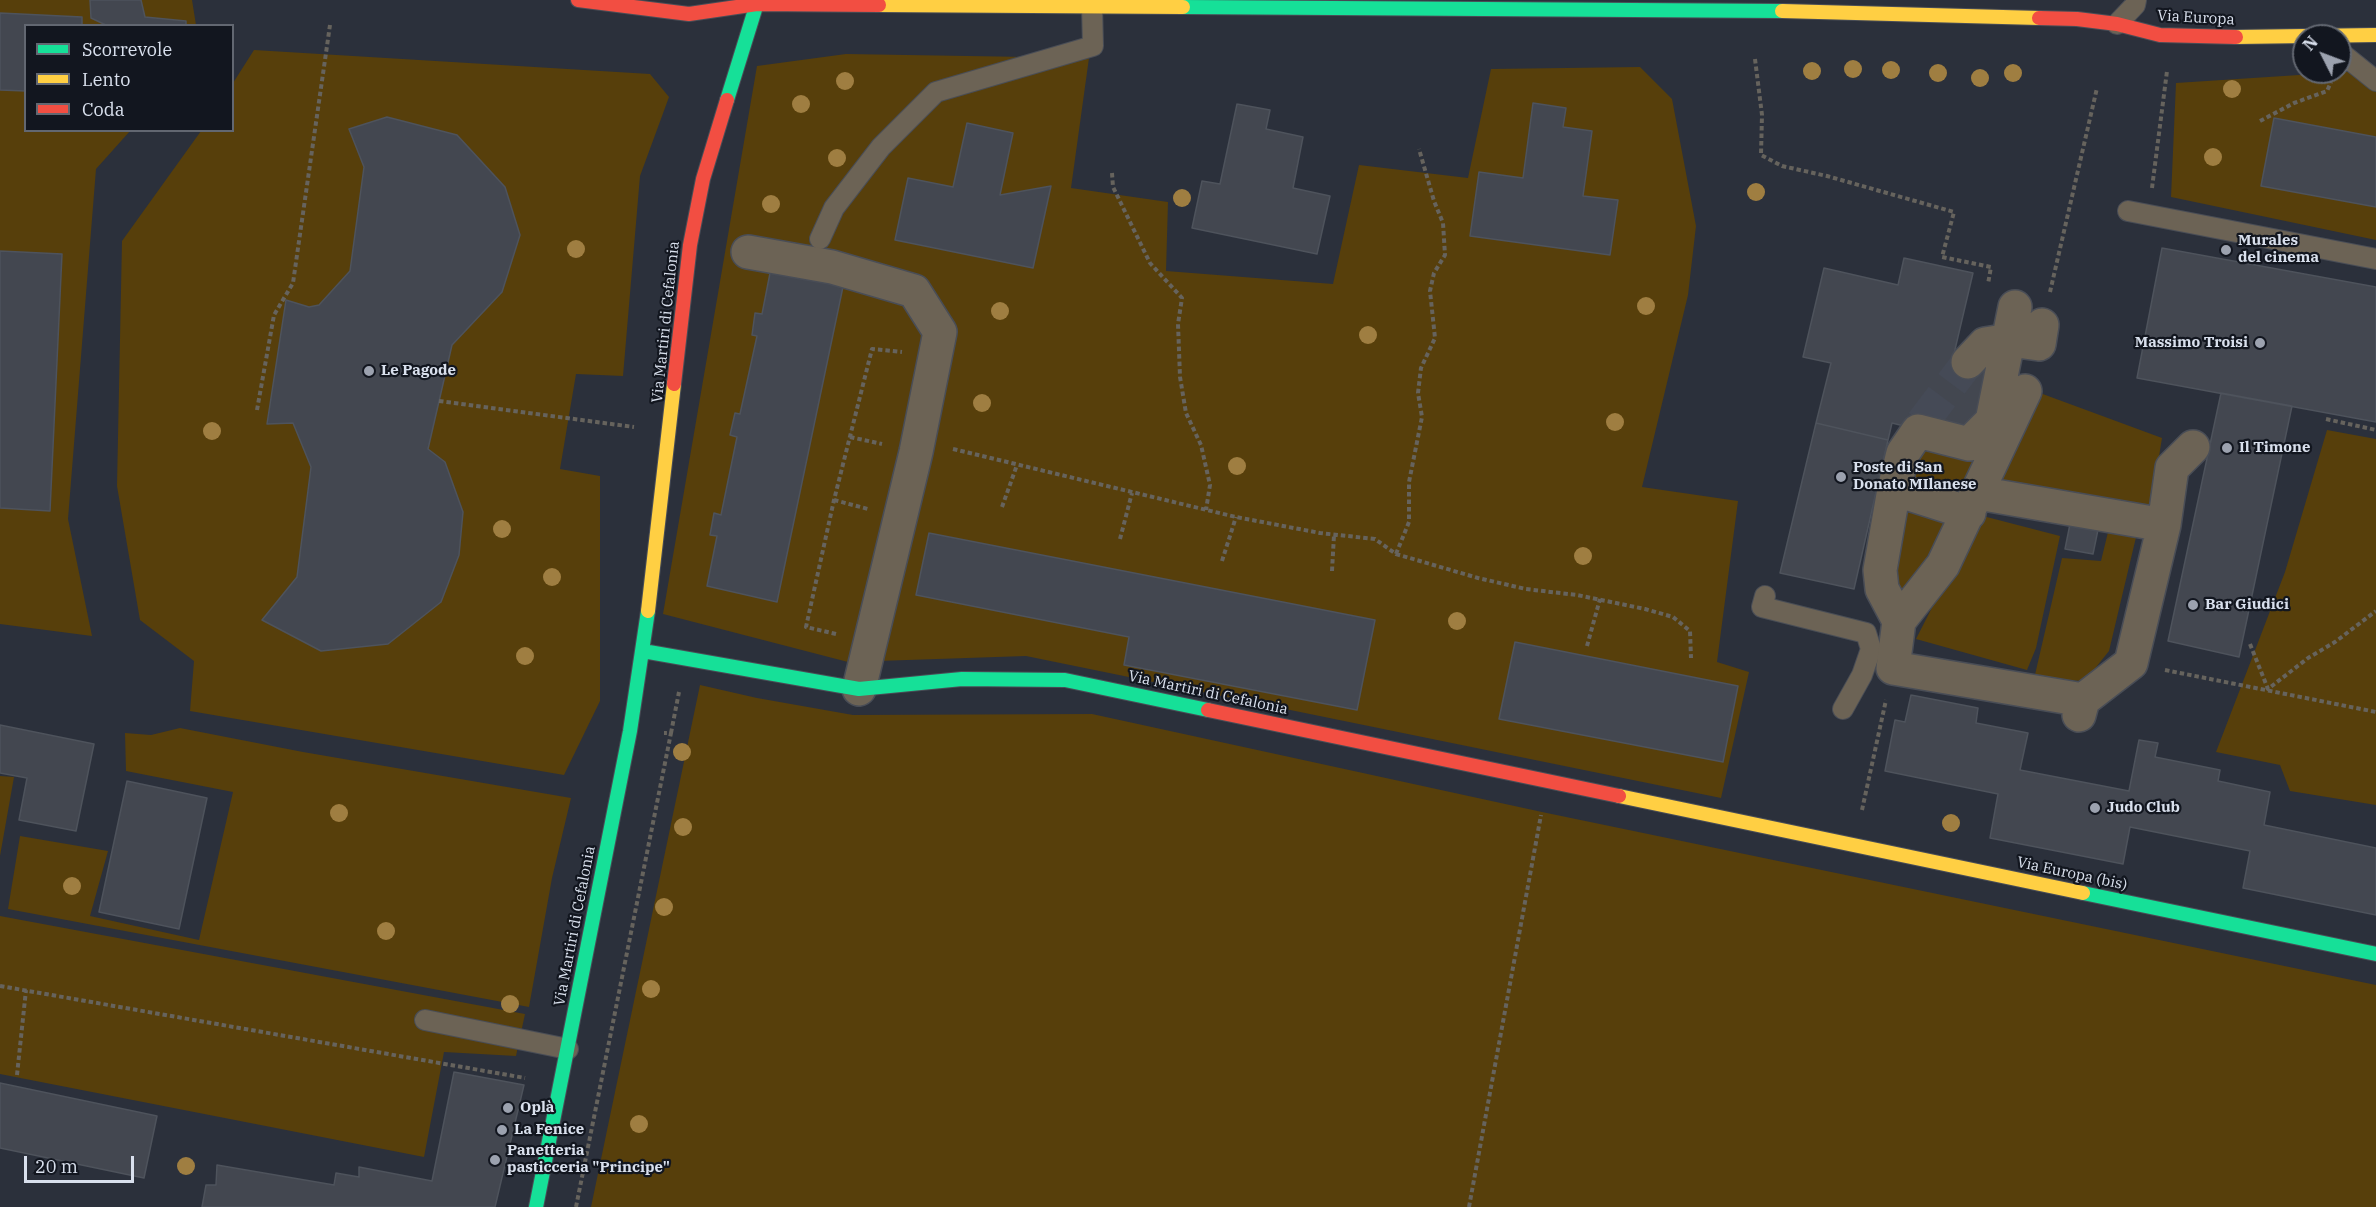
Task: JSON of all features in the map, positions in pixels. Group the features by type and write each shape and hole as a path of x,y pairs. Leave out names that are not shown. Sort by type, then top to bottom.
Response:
{"street":[{"path":"578,0 688,14 758,2"},
{"name":"Via Europa","path":"758,2 1846,10 2077,19 2117,24 2160,35 2207,38 2292,37"},
{"name":"Via Martiri di Cefalonia","path":"536,1207 630,731 643,651 690,245 703,179 758,2"},
{"name":"Via Europa","path":"2352,35 2376,35"},
{"path":"748,252 831,267 914,291 940,332 918,440 860,689"},
{"path":"1899,621 1882,590 1880,570 1894,489 1903,453 1920,427 1969,444 1992,421 2015,307"},
{"path":"1968,362 1985,344 2010,340 2039,344 2042,325"},
{"path":"2025,391 1943,565 1899,621 1893,668 2081,707 2131,663 2164,525 2172,468 2193,447"},
{"path":"1894,489 1973,503 2164,525"},
{"name":"Via Martiri di Cefalonia","path":"643,651 860,689 962,679 1065,680 1762,826"},
{"name":"Via Europa (bis)","path":"1762,826 2376,954"}],"lane":[{"path":"2117,24 2136,0"},
{"path":"820,238 834,208 880,147 936,92 1094,46 1092,6"},
{"path":"2352,62 2376,81"},
{"path":"2128,211 2376,259"},
{"path":"1765,596 1762,607 1866,633 1871,649 1862,675 1843,709"},
{"path":"426,1020 568,1049"}],"path":[{"path":"257,410 274,315 293,283 330,25"},
{"path":"1755,58 1762,116 1761,155 1782,166 1827,176 1954,212 1942,257 1991,267 1988,288"},
{"path":"2148,214 2168,61"},
{"path":"2260,121 2294,103 2327,91 2330,84"},
{"path":"2042,325 2097,88"},
{"path":"1396,554 1409,522 1409,482 1422,417 1418,393 1421,368 1436,338 1430,291 1434,273 1445,255 1443,223 1419,149"},
{"path":"1112,173 1113,187 1150,264 1182,298 1179,324 1179,377 1186,413 1201,445 1210,485 1206,510"},
{"path":"806,627 834,501 872,349"},
{"path":"439,401 638,427"},
{"path":"2326,419 2376,430"},
{"path":"918,440 1236,517 1335,535 1375,539 1396,554 1478,578 1517,587 1600,599 1673,617 1690,631 1691,658"},
{"path":"1002,507 1017,465"},
{"path":"1120,539 1132,493"},
{"path":"1222,561 1236,517"},
{"path":"1332,571 1335,535"},
{"path":"1587,646 1600,599"},
{"path":"2268,689 2376,611"},
{"path":"2250,644 2268,689"},
{"path":"2131,663 2376,712"},
{"path":"1469,1207 1542,812"},
{"path":"0,986 533,1080"},
{"path":"17,1075 26,990"}],"shaded area":[{"path":"0,0 192,0 196,24 24,24 24,132 129,132 96,169 68,519 92,636 0,624"},
{"name":"Le Pagode","path":"254,50 650,74 669,97 640,176 623,376 576,374 560,469 600,476 600,701 564,775 190,711 194,661 140,620 117,486 122,241 200,132 234,132 234,81"},
{"path":"846,54 1089,58 1071,188 1168,202 1166,271 1333,284 1359,165 1468,178 1491,69 1640,67 1672,99 1696,226 1688,295 1642,487 1738,501 1717,662 1749,672 1721,798 1026,656 848,662 663,614 757,66"},
{"path":"2376,70 2376,240 2171,197 2176,83 2292,75 2292,84 2352,84 2352,72"},
{"path":"2040,393 2162,438 2150,512 1998,482"},
{"path":"2327,430 2376,439 2376,805 2290,791 2280,765 2216,752 2285,572"},
{"path":"1920,443 1984,447 1956,494 1911,483"},
{"path":"1899,512 1948,517 1906,597 1885,579"},
{"path":"1979,515 2060,536 2036,648 2027,670 1916,639"},
{"path":"2109,528 2137,533 2109,651 2085,681 2034,679 2062,558 2101,561"},
{"path":"700,685 853,715 1092,714 1542,812 2376,985 2376,1207 591,1207"},
{"path":"180,728 303,752 571,798 552,878 529,1007 8,909 20,836 108,851 90,916 199,940 233,792 126,771 125,733 151,735"},
{"path":"0,776 14,777 0,856"},
{"path":"0,916 525,1014 516,1056 444,1052 424,1157 0,1074"}],"building":[{"path":"90,0 141,0 145,17 186,21 186,24 104,24 91,18"},
{"path":"0,13 82,17 82,24 24,24 24,91 0,90"},
{"path":"1533,103 1566,108 1563,127 1592,131 1583,196 1618,200 1610,255 1470,236 1479,172 1523,178"},
{"path":"1237,104 1270,110 1266,129 1303,137 1293,188 1330,196 1317,254 1192,228 1202,181 1220,184"},
{"name":"Le Pagode","path":"387,117 457,135 505,187 520,235 502,292 452,345 428,449 445,462 463,512 459,555 441,602 388,644 321,651 262,620 297,577 311,467 293,423 267,424 286,300 309,307 319,305 350,271 364,167 349,129"},
{"path":"2274,118 2376,137 2376,207 2261,186"},
{"path":"967,123 1013,133 1000,195 1051,186 1033,268 895,240 908,178 953,187"},
{"name":"Massimo Troisi","path":"2162,248 2376,287 2376,422 2137,378"},
{"path":"0,251 62,254 50,511 0,508"},
{"name":"Poste di San Donato MIlanese","path":"1904,258 1973,273 1953,358 1991,367 1975,435 1906,419 1904,426 1892,423 1888,440 1816,423 1831,363 1803,357 1824,268 1898,285"},
{"path":"771,268 844,282 777,602 707,586 717,536 710,535 714,513 721,515 737,437 730,435 735,413 740,414 757,336 752,335 755,313 762,314"},
{"path":"2221,393 2292,406 2239,657 2168,641"},
{"name":"Poste di San Donato MIlanese","path":"1816,423 1888,440 1854,589 1780,573"},
{"path":"2071,519 2099,525 2093,554 2065,549"},
{"path":"929,533 1375,620 1357,710 1124,665 1129,637 916,595"},
{"path":"1515,642 1738,686 1723,762 1499,719"},
{"path":"1911,695 1978,708 1976,723 2028,733 2020,770 2129,791 2139,740 2158,743 2155,757 2220,770 2218,781 2270,792 2264,825 2376,848 2376,915 2243,888 2250,851 2130,827 2123,864 1990,838 1998,794 1885,771 1895,720 1905,722"},
{"path":"0,725 94,744 76,831 19,820 27,778 0,773"},
{"path":"127,781 207,798 179,929 99,912"},
{"path":"454,1072 524,1085 495,1207 202,1207 206,1185 216,1185 217,1165 334,1185 336,1173 359,1177 359,1167 432,1181"},
{"path":"0,1083 157,1116 144,1178 0,1148"}],"tunnel":[{"path":"1922,423 1968,362"}],"traffic: fast":[{"path":"727,100 758,0"},
{"path":"1183,7 1782,11"},
{"path":"536,1207 630,731 648,611"},
{"path":"643,651 859,689 962,679 1065,680 1208,710"},
{"path":"2083,893 2376,954"}],"traffic: slow":[{"path":"879,5 1183,7"},
{"path":"1782,11 2039,18"},
{"path":"2236,37 2376,35"},
{"path":"648,611 674,384"},
{"path":"1619,796 2083,893"}],"traffic: jam":[{"path":"578,0 689,14 757,4 879,5"},
{"path":"2039,18 2077,19 2117,24 2160,35 2236,37"},
{"path":"674,384 690,245 703,179 727,100"},
{"path":"1208,710 1619,796"}],"place":[{"name":"Murales del cinema","path":"2226,250"},
{"name":"Massimo Troisi","path":"2260,343"},
{"name":"Le Pagode","path":"369,371"},
{"name":"Il Timone","path":"2227,448"},
{"name":"Poste di San Donato MIlanese","path":"1841,477"},
{"name":"Bar Giudici","path":"2193,605"},
{"name":"Judo Club","path":"2095,808"},
{"name":"Oplà","path":"508,1108"},
{"name":"La Fenice","path":"502,1130"},
{"name":"Panetteria pasticceria \"Principe\"","path":"495,1160"}]}
